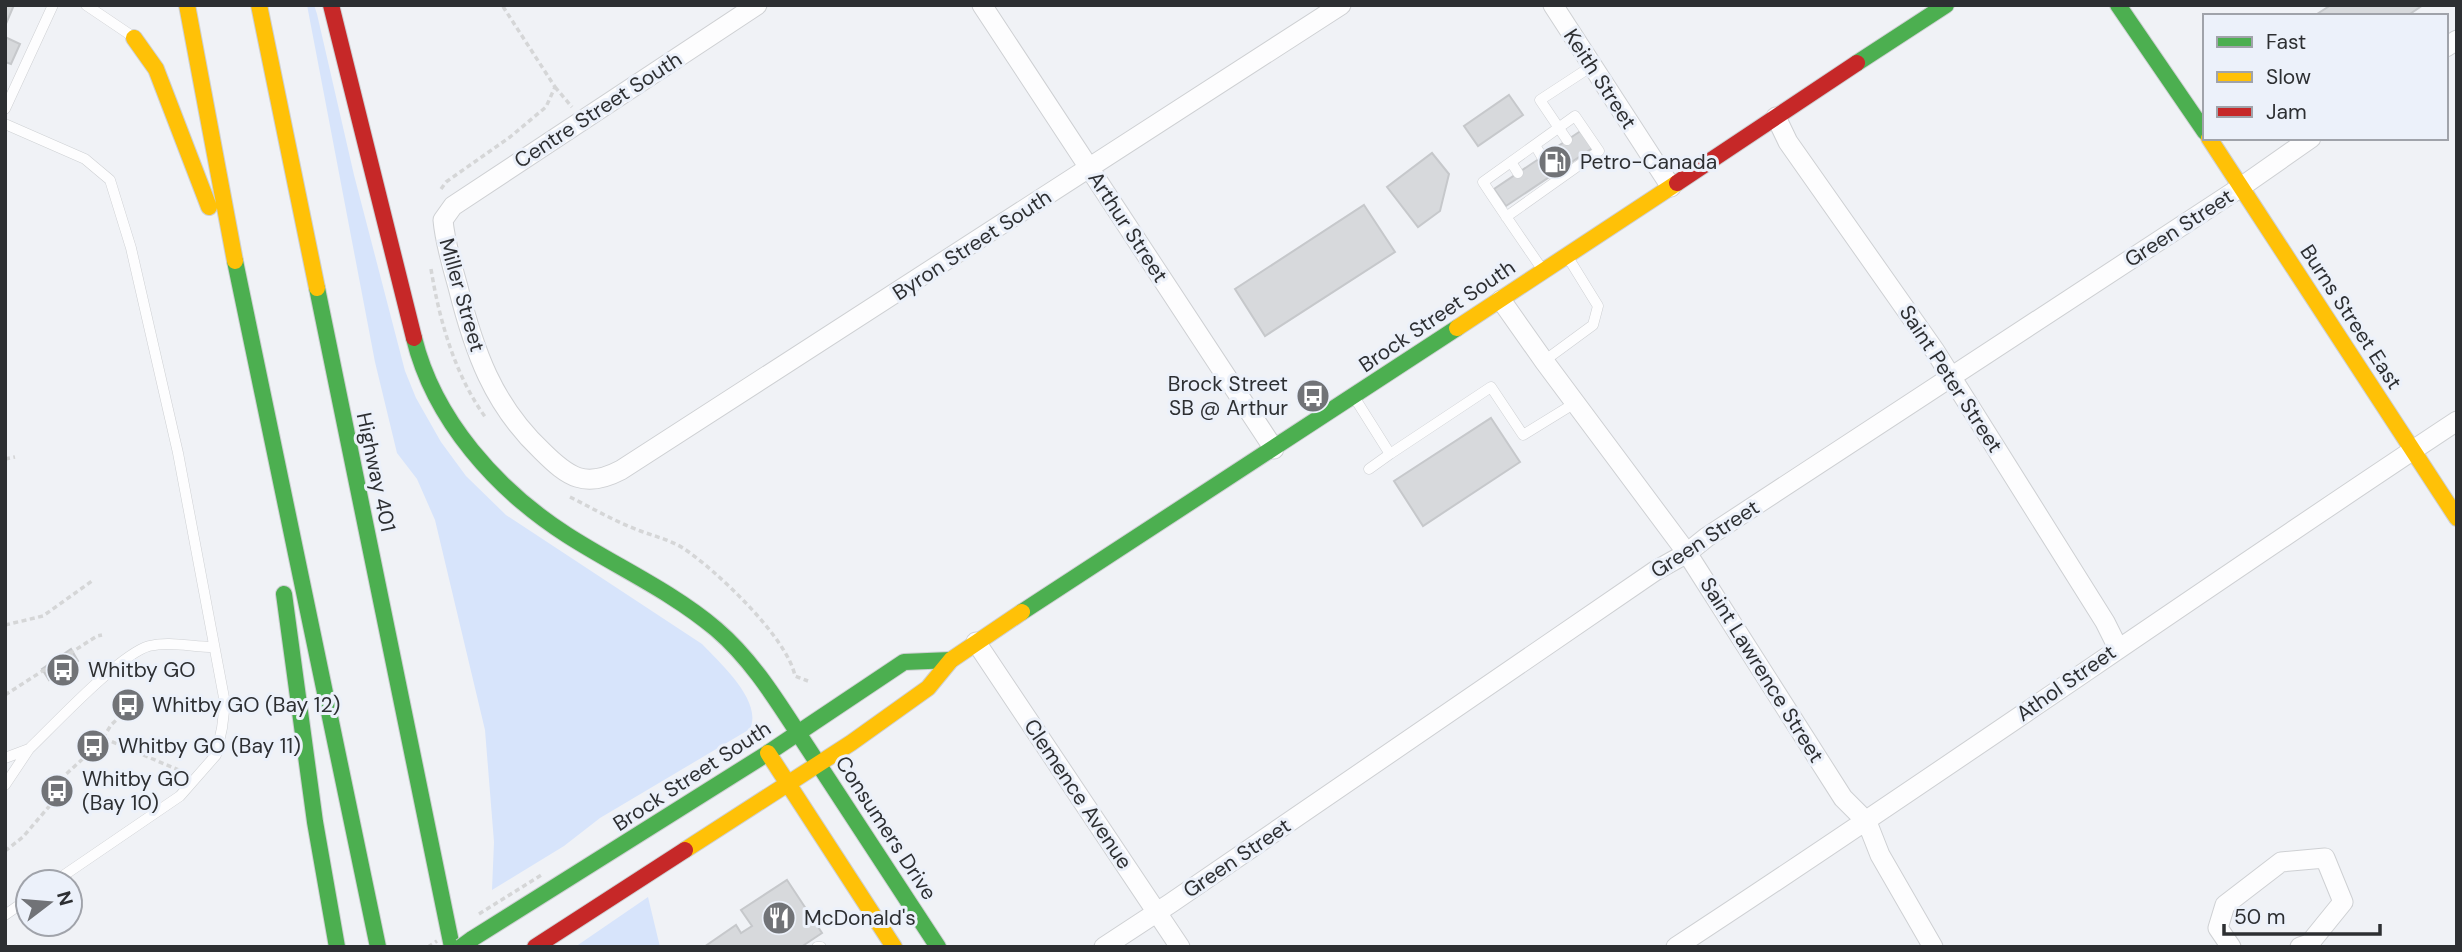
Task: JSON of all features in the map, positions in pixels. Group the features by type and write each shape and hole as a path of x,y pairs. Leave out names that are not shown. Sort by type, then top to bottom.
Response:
{"main road":[{"path":"187,5 242,294 378,947"},
{"name":"Highway 401","path":"259,5 363,513 446,943"},
{"name":"Consumers Drive","path":"331,5 415,343 440,404 488,472 508,493 557,528 634,574 716,629 738,650 819,764 937,947"},
{"name":"Brock Street South","path":"535,947 819,764 928,688 951,660 976,642 1502,300 1946,5"},
{"path":"2118,5 2203,129"},
{"path":"134,38 156,69 242,294 276,534"},
{"name":"Burns Street East","path":"2210,140 2457,518"},
{"path":"363,513 467,947"},
{"path":"281,575 315,822 337,947"},
{"name":"Brock Street South","path":"461,947 768,753 904,662 951,660"},
{"path":"768,753 894,947"}],"street":[{"name":"Centre Street South","path":"443,220 453,206 757,5"},
{"name":"Arthur Street","path":"982,5 1274,449"},
{"name":"Byron Street South","path":"600,480 621,470 1341,5"},
{"name":"Keith Street","path":"1553,5 1671,187"},
{"name":"Saint Peter Street","path":"1776,117 1788,142 1952,377 2105,622 2118,648"},
{"name":"Green Street","path":"1104,947 1656,570 1687,553 2308,140"},
{"name":"Miller Street","path":"443,220 444,237 470,335 499,399 520,430 574,478 600,480"},
{"name":"Saint Lawrence Street","path":"1502,300 1544,361 1687,553 1843,798 1867,822 1880,855 1933,947"},
{"name":"Athol Street","path":"1676,947 1867,822 2118,648 2457,421"},
{"name":"Clemence Avenue","path":"976,642 1180,947"},
{"path":"2231,947 2218,928 2225,905 2281,862 2325,858 2343,902 2307,946"}],"lane":[{"path":"5,109 52,5"},
{"path":"86,5 134,38"},
{"path":"1567,140 1540,100 1592,66"},
{"path":"1506,217 1531,194 1599,151 1575,116 1483,182 1506,217 1543,271"},
{"path":"5,124 86,159 110,180 131,248 178,453 225,703 216,755 180,796 75,868"},
{"path":"1535,145 1542,157"},
{"path":"1511,162 1518,173"},
{"path":"1544,361 1593,325 1598,306 1566,255"},
{"path":"1369,468 1491,387 1523,435 1575,403"},
{"path":"1353,397 1391,454"},
{"path":"5,785 29,749 122,661 148,646 175,644 214,647"},
{"path":"5,758 29,749"}],"path":[{"path":"439,191 446,182 510,137 546,107 555,87 502,5"},
{"path":"429,258 435,293 450,343 476,404 491,424"},
{"path":"5,459 15,457"},
{"path":"564,494 639,531 660,536 696,558 731,589 773,633 793,664 795,676 808,681"},
{"path":"5,625 43,617 92,581"},
{"path":"5,695 102,635"},
{"path":"5,851 23,837 64,790 64,776 105,737 111,725 128,709"},
{"path":"98,732 196,778"},
{"path":"474,918 543,874"},
{"path":"428,947 446,943"}],"shaded area":[{"path":"307,5 314,5 317,14 354,175 405,371 416,398 441,442 466,476 506,515 702,644 738,683 751,707 750,729 600,818 564,846 492,890 494,842 485,730 435,520 417,479 397,453 375,362"},
{"path":"648,897 660,947 575,947"}],"building":[{"path":"5,5 14,5 5,26"},
{"path":"2331,5 2423,5 2410,14 2317,14"},
{"path":"5,37 20,44 11,64 5,62"},
{"path":"1509,95 1523,115 1478,146 1464,126"},
{"path":"1582,130 1594,147 1506,206 1494,189"},
{"path":"1432,153 1449,174 1440,211 1418,227 1387,187"},
{"path":"1364,205 1395,252 1265,336 1235,289"},
{"path":"1491,418 1520,462 1423,526 1394,481"},
{"path":"71,649 78,661 49,680 42,669"},
{"name":"McDonald's","path":"787,880 822,933 801,947 704,947 736,925 741,933 752,926 741,910"}],"traffic: fast":[{"path":"1857,63 1946,5"},
{"path":"2118,5 2203,129"},
{"path":"235,261 378,947"},
{"path":"317,288 452,947"},
{"path":"1022,612 1457,328"},
{"path":"414,338 436,397 453,425 493,475 516,497 567,535 662,591 716,629 751,665 798,733"},
{"path":"284,594 315,822 337,947"},
{"path":"472,939 768,753 904,662 951,660"},
{"path":"798,733 938,947"},
{"path":"461,947 472,939"}],"traffic: slow":[{"path":"187,5 235,261"},
{"path":"259,5 317,288"},
{"path":"134,38 156,69 209,207"},
{"path":"2210,140 2457,518"},
{"path":"1457,328 1677,183"},
{"path":"685,850 851,743 928,688 951,660 1022,612"},
{"path":"768,753 894,947"}],"traffic: jam":[{"path":"331,5 414,338"},
{"path":"1677,183 1857,63"},
{"path":"535,947 685,850"}],"place":[{"name":"Petro-Canada","path":"1555,162"},
{"name":"Brock Street SB @ Arthur","path":"1313,396"},
{"name":"Whitby GO","path":"63,670"},
{"name":"Whitby GO (Bay 12)","path":"128,705"},
{"name":"Whitby GO (Bay 11)","path":"93,746"},
{"name":"Whitby GO (Bay 10)","path":"57,791"},
{"name":"McDonald's","path":"779,918"}]}
